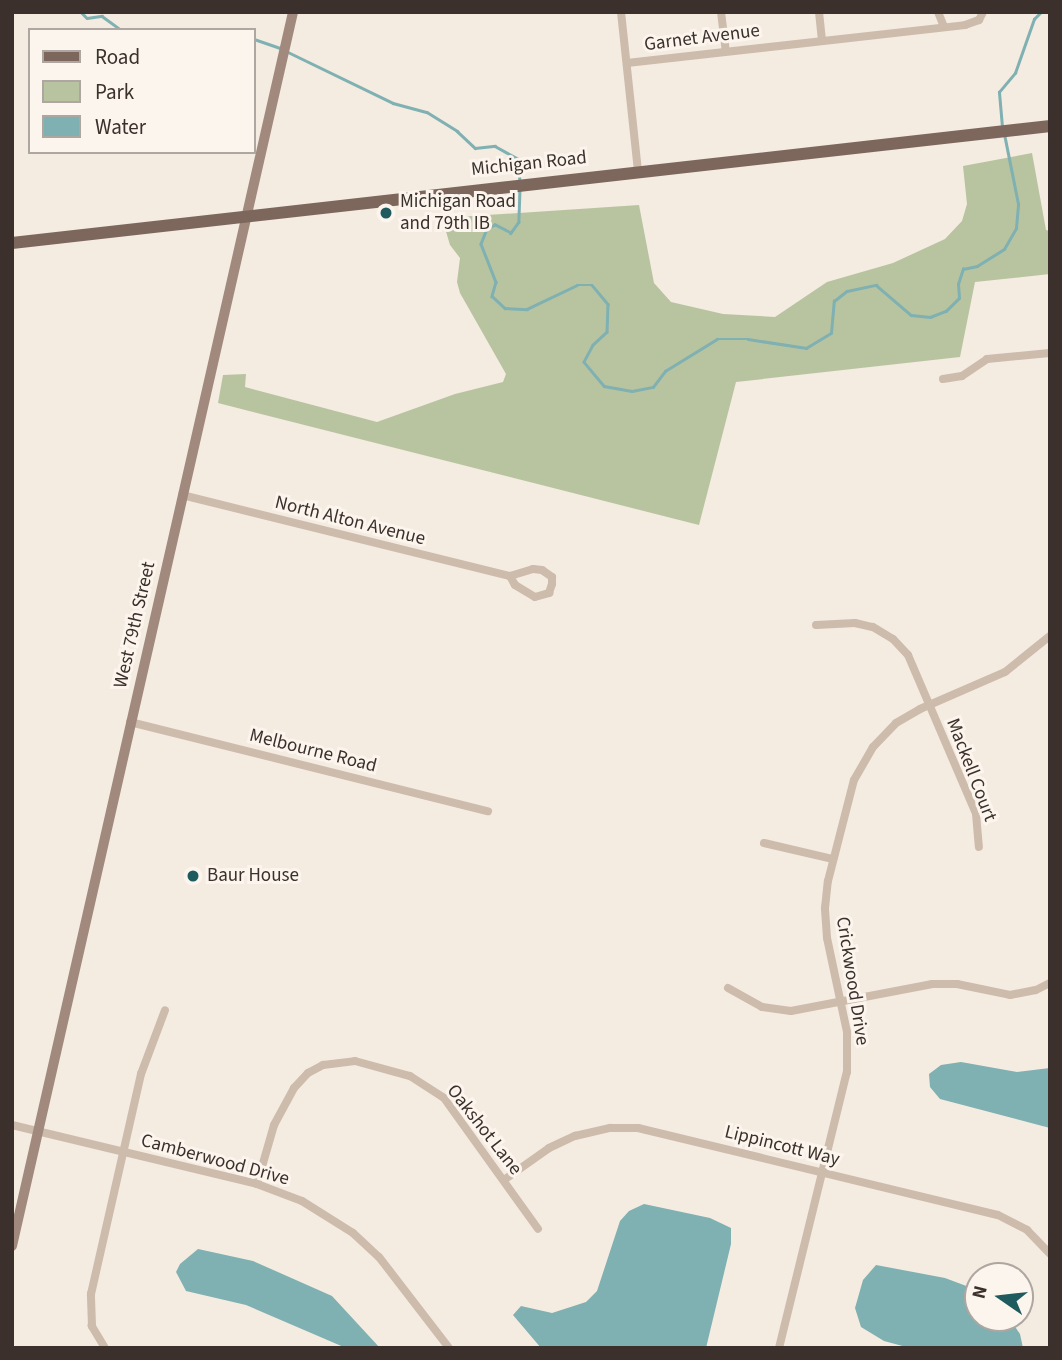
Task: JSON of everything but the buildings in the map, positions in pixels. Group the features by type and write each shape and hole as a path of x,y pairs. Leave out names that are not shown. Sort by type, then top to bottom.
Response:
{"main road":[{"name":"West 79th Street","path":"12,1246 293,12"},
{"name":"Michigan Road","path":"12,243 1050,126"}],"street":[{"path":"621,12 638,172"},
{"path":"721,12 726,51"},
{"path":"819,12 821,41"},
{"path":"938,12 944,27"},
{"name":"Garnet Avenue","path":"627,63 944,27 979,20 983,12"},
{"path":"943,379 962,376 987,359 1050,353"},
{"name":"North Alton Avenue","path":"182,495 510,576 533,569 542,570 552,577 552,584 549,593 535,597 515,585 510,576"},
{"name":"Mackell Court","path":"816,625 862,624 893,639 908,655 976,814 979,847"},
{"name":"Crickwood Drive","path":"779,1348 847,1064 847,1032 825,916 833,859 852,787 861,765 884,734 906,716 996,677 1048,642"},
{"name":"Melbourne Road","path":"130,722 488,811"},
{"path":"764,842 833,859"},
{"path":"728,988 755,1004 777,1010 797,1011 932,984 957,984 1010,995 1036,990 1050,983"},
{"path":"102,1344 90,1318 91,1294 141,1074 165,1010"},
{"name":"Oakshot Lane","path":"257,1184 274,1125 289,1095 316,1069 347,1060 402,1073 434,1090 459,1117 538,1229"},
{"name":"Camberwood Drive","path":"12,1125 257,1184 309,1205 365,1243 395,1275 449,1348"},
{"name":"Lippincott Way","path":"504,1180 563,1140 590,1131 618,1127 654,1132 1002,1216 1027,1230 1050,1254"}],"green space":[{"path":"1032,153 1046,230 1050,231 1050,274 975,282 960,357 736,382 699,525 218,403 223,375 246,374 245,387 377,422 455,394 503,382 506,374 460,293 457,282 460,258 450,245 442,218 639,205 654,283 671,302 723,314 775,317 827,282 893,263 945,239 962,221 967,204 963,166"}],"water":[{"path":"961,1062 1017,1072 1050,1068 1050,1128 940,1099 930,1087 929,1074 941,1065"},
{"path":"644,1204 710,1218 731,1228 731,1244 706,1348 541,1348 513,1315 521,1306 552,1313 586,1302 597,1291 620,1221 629,1211"},
{"path":"198,1249 253,1261 332,1296 380,1348 346,1348 246,1305 186,1291 176,1272 180,1264"},
{"path":"876,1265 945,1278 964,1285 964,1332 1019,1332 1023,1348 910,1348 884,1341 861,1327 855,1308 863,1280"}],"waterway":[{"path":"81,12 87,18 102,16 118,28"},
{"path":"1002,127 999,92 1015,73 1034,19 1041,12"},
{"path":"256,40 280,48"},
{"path":"286,51 393,103 427,112 457,131 475,148 495,146 518,159 520,182"},
{"path":"520,189 519,222 511,233 495,225 487,229 481,244 496,282 492,296 505,308 527,309 577,285 592,285 608,304 607,332 593,345 584,362 604,386 632,391 653,387 665,371 717,339 748,339 806,348 831,333 834,301 847,291 876,285 911,315 930,317 946,311 959,298 958,284 963,269 977,266 1004,249 1016,228 1018,204 1004,134"}],"place":[{"name":"Michigan Road and 79th IB","path":"386,213"},
{"name":"Baur House","path":"193,876"}]}
